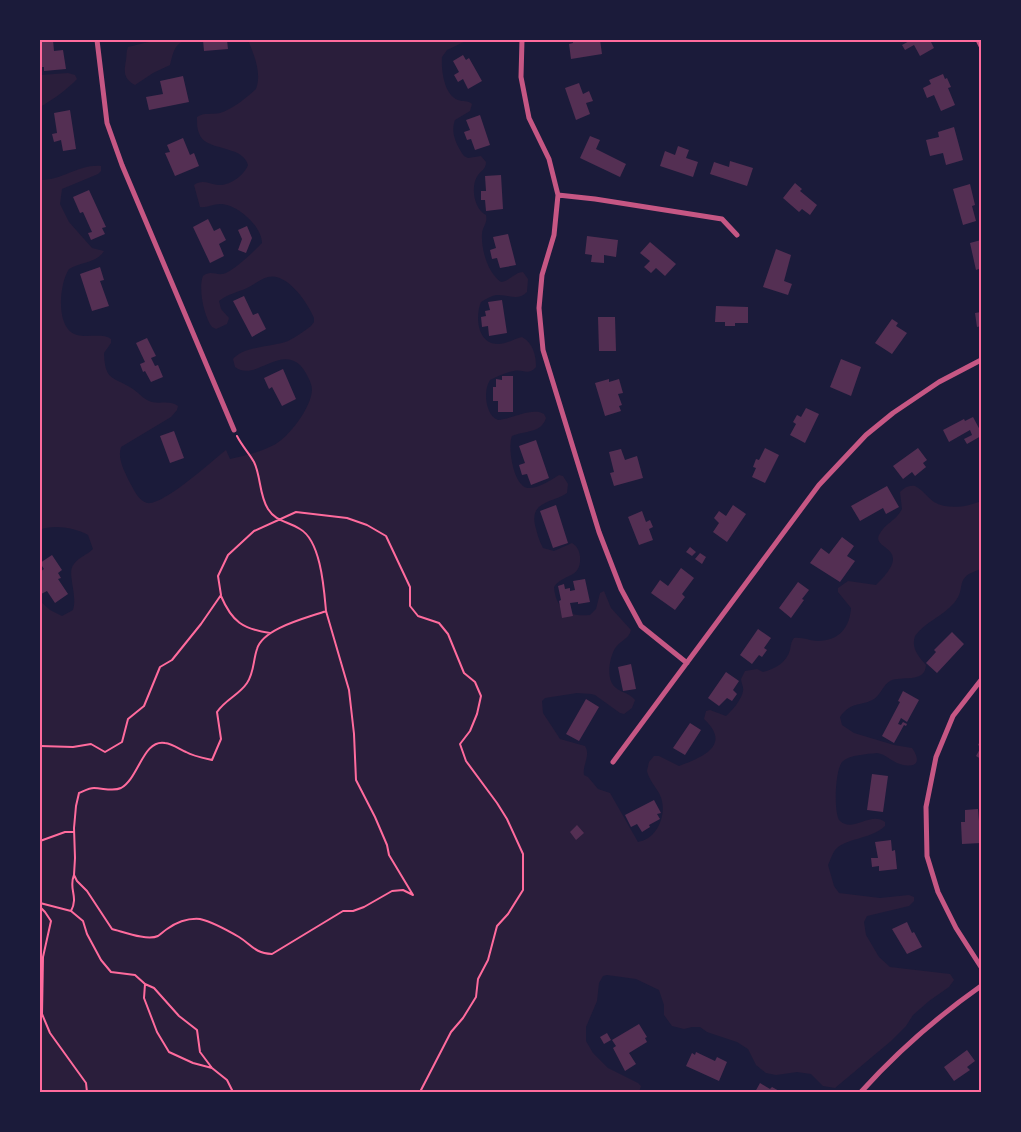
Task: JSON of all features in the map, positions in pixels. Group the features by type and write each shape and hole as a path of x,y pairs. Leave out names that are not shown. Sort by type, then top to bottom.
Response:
{"street":[{"path":"97,40 107,123 122,165 234,430"},
{"path":"522,40 521,77 529,118 549,160 558,195 554,235 542,275 539,308 543,350 599,532 620,589 642,626 687,663"},
{"path":"978,40 981,46"},
{"path":"558,195 595,198 722,219 737,235"},
{"path":"613,762 819,485 842,459 866,435 893,413 939,382 981,360"},
{"path":"981,680 953,716 936,758 926,807 927,856 938,892 956,928 981,967"},
{"path":"861,1092 890,1060 946,1011 981,986"}],"path":[{"path":"74,875 95,902 112,929 137,936 158,936 174,924 190,918 211,922 240,938 263,954 272,954 336,914 364,907 392,891 404,890 413,895 389,855 387,845 375,817 356,780 354,734 349,690 326,611 324,587 318,557 303,530 290,523 278,520 268,509 254,462 243,448 234,430"},
{"path":"270,633 242,626 225,606 221,596 218,576 228,555 254,531 296,512 347,518 367,525 386,536 410,587 410,606 418,616 439,623 448,634 464,673 475,682 481,696 477,714 470,731 460,744 466,761 497,802 507,819 523,854 523,890 508,914 497,926 488,960 478,980 476,997 463,1018 451,1032 420,1092"},
{"path":"40,746 73,747 91,744 105,752 122,742 128,719 144,706 160,667 172,660 202,624 221,596"},
{"path":"71,911 75,903 71,882 74,875 76,806 80,793 96,788 118,789 125,785 138,769 148,749 162,742 173,745 188,754 212,760 221,739 217,712 223,703 247,683 253,672 257,648 270,633 326,611"},
{"path":"40,840 65,832 74,832"},
{"path":"40,903 71,911 83,921 87,934 111,972 135,975 145,984 154,988 179,1016 197,1030 200,1052 212,1068 227,1080 233,1092"},
{"path":"40,907 46,912 51,921 43,957 42,1014 50,1033 86,1083 87,1092"},
{"path":"145,984 144,998 157,1032 169,1052 193,1063 212,1068"}],"shaded area":[{"path":"157,40 187,40 177,46 170,65 135,85 131,83 125,74 128,47"},
{"path":"248,40 468,40 447,50 442,57 442,68 444,82 449,93 458,100 472,104 470,111 455,120 453,130 457,144 464,156 468,158 481,156 486,162 485,168 478,175 474,185 476,203 486,215 482,232 484,254 492,273 501,282 517,273 523,272 528,279 527,292 520,297 496,295 481,302 478,314 479,328 491,343 501,344 522,337 531,346 536,363 536,367 531,371 511,372 490,380 486,390 486,402 490,413 498,420 534,412 544,414 546,418 540,427 512,436 510,449 516,475 524,487 537,487 559,475 563,476 568,484 567,493 539,507 534,517 537,534 543,548 554,551 572,543 579,552 580,563 578,569 554,587 555,595 561,606 576,615 590,615 596,609 600,593 604,591 611,608 631,630 629,635 614,651 609,671 613,685 635,700 632,708 624,714 620,713 595,695 577,693 545,698 542,701 543,713 560,739 585,746 587,757 584,775 598,789 610,793 638,842 645,840 656,831 663,810 660,795 647,771 649,762 654,756 659,756 679,766 705,754 715,743 712,728 704,719 706,711 710,710 726,716 728,714 741,698 743,688 741,679 745,671 757,669 763,672 780,664 786,658 794,638 815,641 825,640 832,639 842,632 846,627 851,608 838,592 838,588 848,581 876,585 887,572 892,563 893,556 881,544 879,535 902,509 900,492 907,487 915,486 934,502 951,507 970,505 981,501 981,569 972,572 963,579 960,592 954,603 915,636 915,648 926,665 925,671 917,677 890,681 874,699 849,708 840,717 842,725 854,733 894,745 912,748 917,761 910,766 897,763 877,753 854,756 843,761 838,772 836,791 836,810 840,821 851,825 880,819 885,822 885,826 873,834 839,846 828,865 834,886 839,893 880,898 909,895 914,897 914,901 909,906 867,916 864,922 866,935 879,957 890,967 950,974 954,980 949,987 913,1015 906,1026 891,1041 835,1088 823,1086 811,1074 797,1072 776,1075 766,1073 756,1065 748,1049 737,1042 707,1032 700,1027 684,1029 672,1026 664,1015 664,1005 659,990 636,979 607,975 603,976 599,983 597,1001 586,1027 586,1041 593,1053 608,1068 638,1083 641,1086 639,1092 40,1092 40,601 50,610 62,616 73,610 72,568 78,560 93,549 88,535 77,530 51,527 40,530 40,180 55,178 85,167 101,166 101,171 98,174 62,189 60,204 69,222 92,248 104,251 97,258 69,269 61,295 62,315 70,331 77,335 104,336 111,339 111,343 104,353 106,369 111,377 133,389 149,401 172,403 178,406 171,417 121,447 122,465 139,498 147,503 164,498 226,450 230,459 258,452 280,441 293,429 308,404 312,389 306,373 300,365 292,360 283,359 259,368 243,370 235,367 233,359 244,352 282,343 294,338 314,322 311,312 302,297 289,284 282,279 268,277 219,301 221,309 229,318 227,324 216,329 209,322 201,288 203,276 208,273 223,274 227,272 243,261 262,243 258,230 241,212 227,205 220,204 200,207 194,185 203,182 218,185 227,184 240,176 248,165 245,158 239,154 215,146 202,139 198,130 197,117 217,114 230,109 256,89 258,70"},
{"path":"68,73 75,75 77,79 60,94 40,107 40,75"}],"building":[{"path":"40,40 53,40 54,51 63,50 66,69 44,71 44,67 40,67"},
{"path":"203,40 227,40 228,49 204,51"},
{"path":"573,40 600,40 602,54 571,59 569,44 573,43"},
{"path":"911,40 930,40 934,48 920,56 914,45 905,50 902,45"},
{"path":"463,55 466,60 469,58 482,81 468,89 463,79 458,82 454,75 459,72 453,61"},
{"path":"943,74 951,87 948,88 955,105 941,111 934,95 927,98 923,88 931,84 929,80"},
{"path":"183,76 189,102 149,110 146,97 163,94 160,81"},
{"path":"579,83 583,94 589,91 593,101 586,103 590,114 576,120 565,88"},
{"path":"70,110 76,149 63,151 61,140 54,142 52,134 57,133 54,113"},
{"path":"480,115 490,145 475,150 471,139 467,140 464,132 470,130 466,120"},
{"path":"954,127 963,160 946,165 943,153 930,156 926,140 939,137 938,132"},
{"path":"590,136 600,140 596,149 626,164 620,177 580,158"},
{"path":"183,138 190,155 194,153 199,166 175,176 165,153 170,152 167,145"},
{"path":"678,146 689,150 686,158 698,162 693,177 660,166 665,151 675,155"},
{"path":"730,161 753,168 747,186 710,174 714,162 729,167"},
{"path":"501,175 503,209 486,211 485,200 481,200 481,191 486,191 485,176"},
{"path":"795,183 802,189 800,191 817,205 810,215 802,209 799,212 783,198"},
{"path":"970,184 975,205 972,206 976,221 963,225 953,189"},
{"path":"89,190 106,227 102,228 105,234 91,240 88,233 92,232 83,212 80,213 73,197"},
{"path":"208,219 214,231 220,228 226,240 219,244 224,256 210,263 193,227"},
{"path":"247,226 252,238 246,253 238,250 242,239 238,230"},
{"path":"508,234 516,265 500,268 497,258 492,259 490,250 496,248 493,237"},
{"path":"587,236 618,240 616,257 604,255 604,263 591,262 592,255 585,254"},
{"path":"981,240 981,268 976,270 970,243"},
{"path":"650,242 676,264 665,276 656,268 651,273 644,267 650,261 640,253"},
{"path":"776,249 791,255 784,281 792,284 788,295 763,287"},
{"path":"100,267 104,280 100,281 109,306 92,311 80,274"},
{"path":"244,296 253,315 258,313 266,329 252,337 233,301"},
{"path":"502,300 507,333 489,336 488,326 482,327 481,317 486,316 485,311 490,310 488,302"},
{"path":"716,306 748,307 748,323 735,323 735,326 725,326 725,322 715,322"},
{"path":"981,312 981,326 977,327 975,313"},
{"path":"598,317 615,317 616,351 599,351"},
{"path":"892,319 898,323 896,326 907,333 892,354 875,343"},
{"path":"147,338 156,356 151,358 155,366 158,365 163,377 151,382 145,371 143,372 140,364 145,362 136,343"},
{"path":"841,359 861,367 851,396 830,387"},
{"path":"283,369 296,399 282,406 272,387 269,389 264,378"},
{"path":"502,376 513,376 513,412 498,412 498,401 493,401 493,387 496,387 496,379 502,380"},
{"path":"609,379 609,382 619,379 623,393 618,394 622,405 619,406 621,411 605,416 595,383"},
{"path":"806,408 819,414 805,443 790,435 796,424 793,422 797,415 801,417"},
{"path":"973,417 981,432 981,436 967,444 964,439 972,435 970,430 949,442 943,430 964,419 965,421"},
{"path":"174,431 184,458 170,463 160,436"},
{"path":"536,440 549,478 531,485 527,474 522,475 519,465 525,463 519,446"},
{"path":"765,448 779,455 765,483 752,477 756,468 753,467 756,459 759,460"},
{"path":"918,448 927,460 923,463 926,467 915,476 912,472 903,479 893,466"},
{"path":"621,449 625,460 637,456 643,478 614,486 610,473 614,472 609,452"},
{"path":"887,486 899,507 886,514 883,508 860,521 851,506"},
{"path":"556,505 568,543 553,548 540,511"},
{"path":"733,505 746,514 727,542 713,532 719,523 714,518 719,511 726,516"},
{"path":"642,511 646,522 650,520 653,527 649,529 653,540 639,545 628,517"},
{"path":"842,537 854,546 847,556 855,561 840,582 810,563 821,548 829,554"},
{"path":"690,547 696,552 692,556 686,552"},
{"path":"700,553 706,557 702,564 695,559"},
{"path":"52,555 62,570 58,573 61,578 58,579 68,594 55,603 47,591 41,594 40,592 40,572 44,569 40,563"},
{"path":"681,568 694,578 682,594 685,597 675,610 651,593 660,580 668,586"},
{"path":"585,579 590,602 570,603 573,616 562,618 558,586 564,584 565,589 575,590 573,581"},
{"path":"798,582 809,590 791,618 779,608"},
{"path":"758,629 771,638 764,648 767,650 762,657 759,655 752,664 740,655"},
{"path":"952,632 964,644 937,673 926,663 936,652 934,650"},
{"path":"631,664 636,689 623,691 618,667"},
{"path":"726,672 739,681 733,690 737,694 732,701 727,698 719,706 708,698"},
{"path":"903,691 919,700 907,722 901,718 898,724 901,725 903,722 907,724 906,726 904,725 894,743 882,736 900,702 898,701"},
{"path":"586,699 599,707 579,741 566,734"},
{"path":"690,723 701,730 685,755 673,748"},
{"path":"981,747 981,759 976,756"},
{"path":"872,774 888,776 883,812 867,810"},
{"path":"654,800 661,813 657,814 660,819 649,825 650,827 642,832 637,824 631,827 625,815"},
{"path":"978,809 979,821 981,821 981,843 962,844 961,822 965,822 965,810"},
{"path":"577,825 584,833 576,840 570,832"},
{"path":"891,840 892,851 895,850 897,869 879,871 879,866 872,867 871,858 878,858 875,842"},
{"path":"907,922 922,947 907,954 892,929"},
{"path":"639,1024 647,1037 645,1038 647,1042 629,1053 636,1064 625,1071 613,1048 616,1046 612,1040"},
{"path":"607,1033 611,1040 604,1044 600,1037"},
{"path":"967,1050 975,1061 967,1067 970,1070 954,1081 944,1067"},
{"path":"696,1052 715,1061 717,1057 727,1062 719,1081 686,1066 692,1053 695,1055"},
{"path":"760,1083 770,1089 772,1087 781,1092 755,1092"}]}
